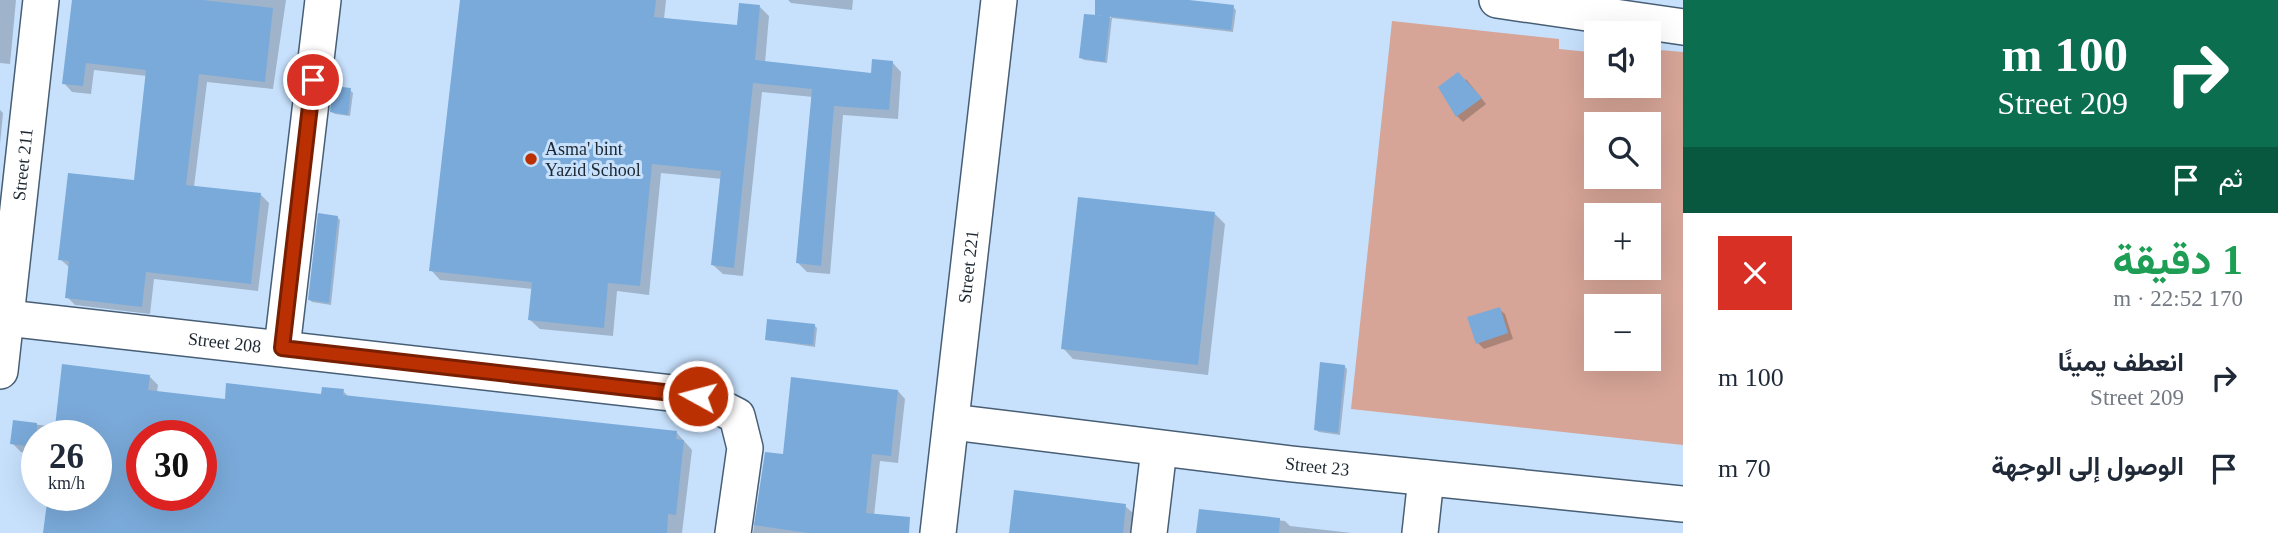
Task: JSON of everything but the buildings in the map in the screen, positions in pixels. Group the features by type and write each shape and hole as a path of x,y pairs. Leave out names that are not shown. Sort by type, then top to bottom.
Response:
{"street":[{"name":"Street 211","path":"0,371 41,0"},
{"path":"282,348 323,0"},
{"name":"Street 221","path":"938,533 999,0"},
{"path":"1497,0 1683,27"},
{"name":"Street 208","path":"6,318 698,396 737,416 745,448 733,533"},
{"name":"Street 23","path":"952,422 1159,449 1683,504"},
{"path":"1149,533 1159,449"},
{"path":"1420,533 1426,478"}],"shaded area":[{"path":"1392,21 1559,39 1559,49 1584,52 1584,98 1661,98 1661,50 1683,52 1683,445 1351,409"}],"place":[{"name":"Asma' bint Yazid School","path":"531,159"}],"route":[{"path":"313,80 282,348 698,396"}]}
